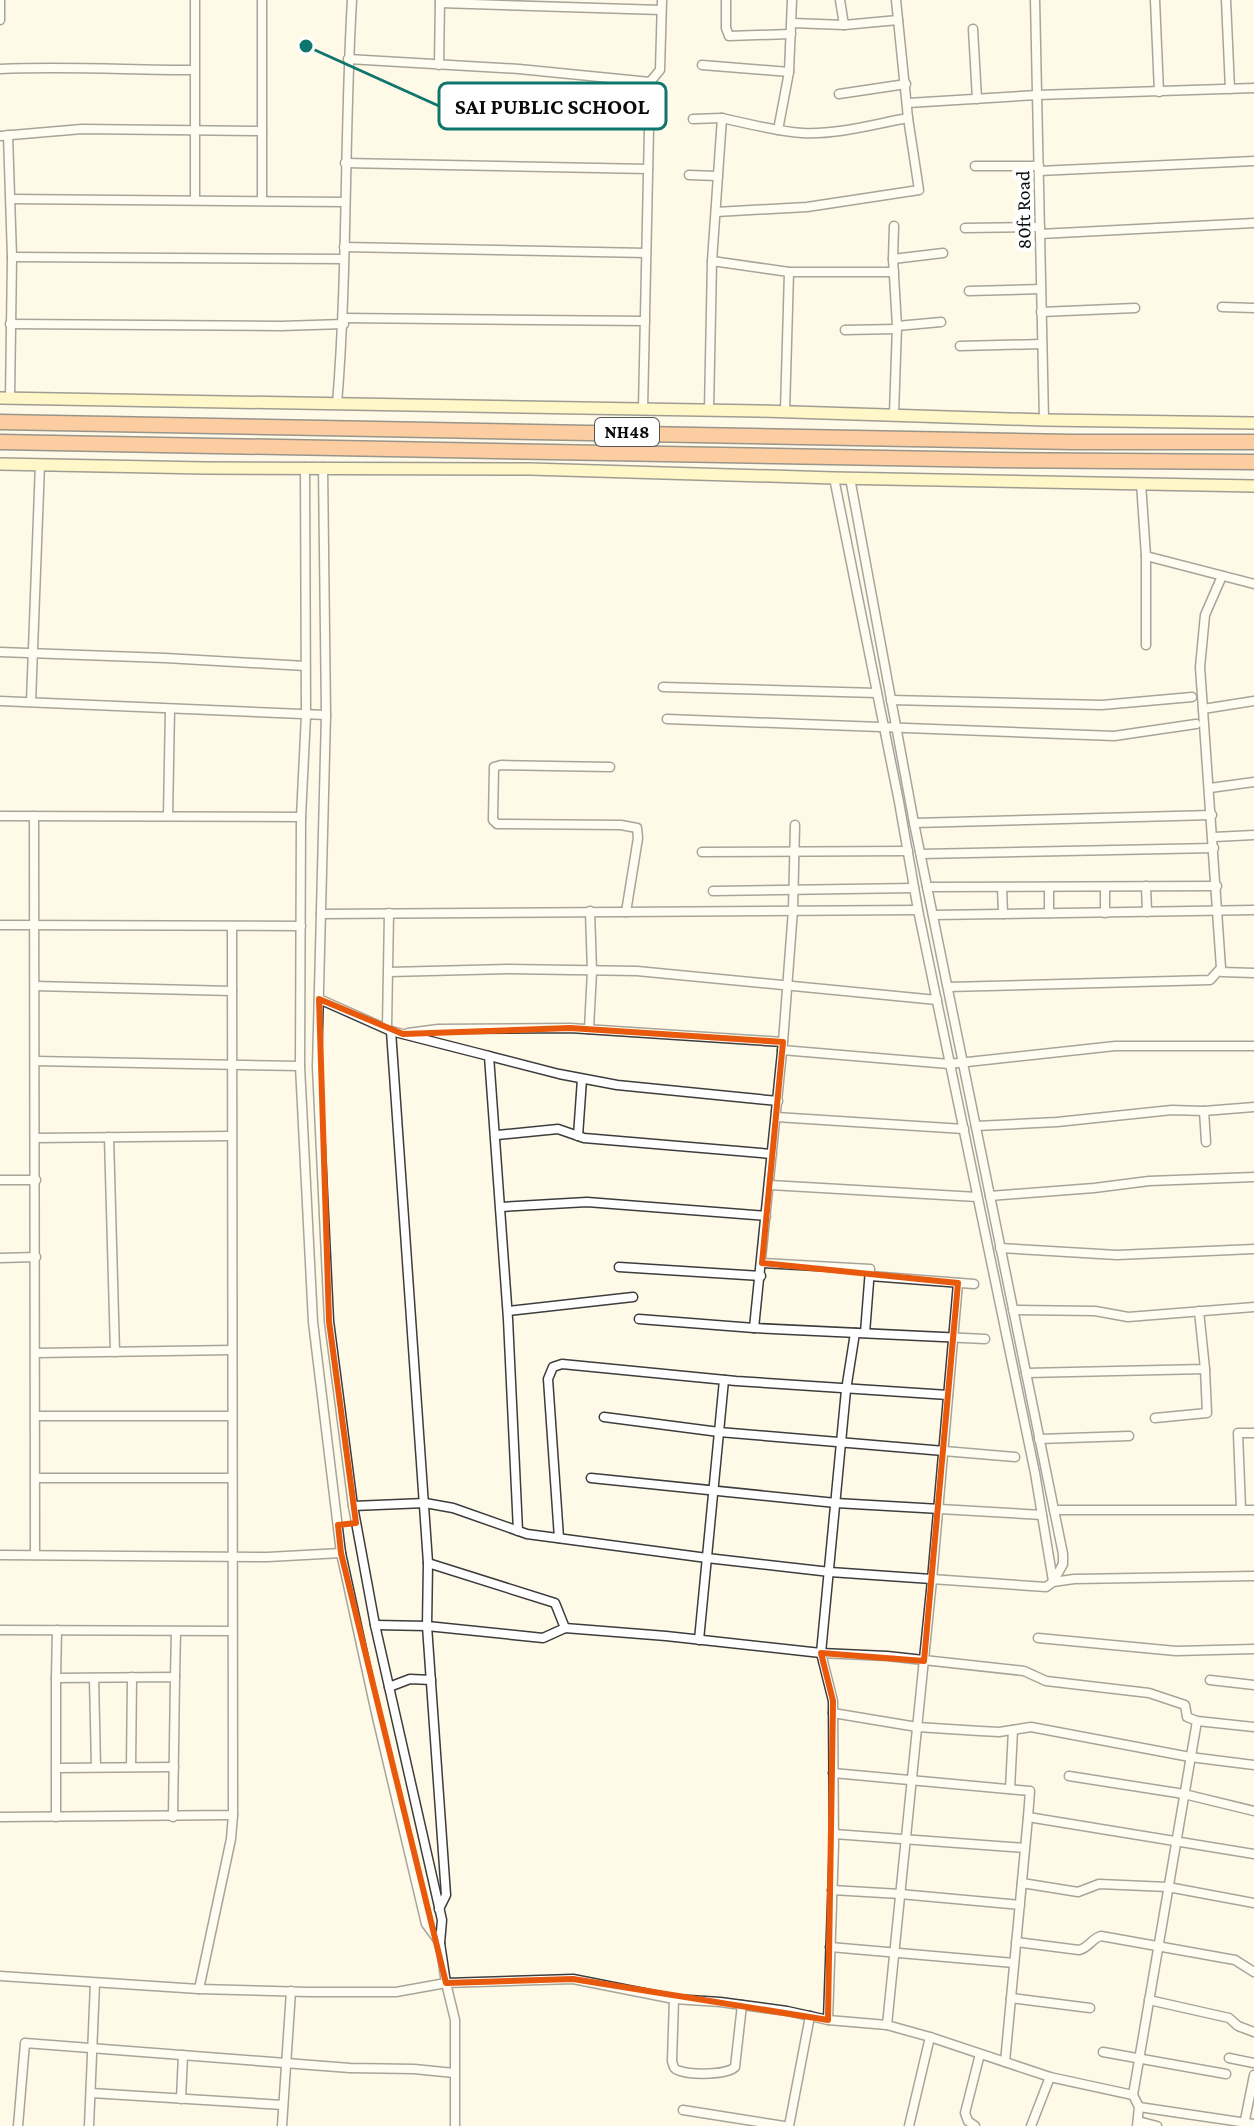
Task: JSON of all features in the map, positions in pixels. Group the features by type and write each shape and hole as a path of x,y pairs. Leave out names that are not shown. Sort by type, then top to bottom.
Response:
{"highway":[{"name":"NH48","path":"0,422 1073,442 1254,442"},
{"name":"NH48","path":"0,442 1254,462"}],"street":[{"path":"0,0 0,20"},
{"path":"195,0 195,199"},
{"path":"262,0 262,200"},
{"path":"337,404 344,321 345,163 352,0"},
{"path":"643,409 650,82 660,70 662,0"},
{"path":"726,0 729,36 791,34"},
{"path":"778,130 789,72 792,0"},
{"path":"840,0 844,25"},
{"path":"716,212 807,207 919,190 896,0"},
{"name":"80ft Road","path":"1035,0 1044,420"},
{"path":"1155,0 1159,92"},
{"path":"1226,0 1230,89"},
{"path":"439,65 440,1 661,10"},
{"path":"792,23 844,25 898,20"},
{"path":"973,29 977,99"},
{"path":"348,59 650,82"},
{"path":"702,65 789,72"},
{"path":"0,69 76,66 194,70"},
{"path":"839,94 906,84"},
{"path":"908,103 1037,95 1254,88"},
{"path":"693,119 722,118 805,133 908,118"},
{"path":"709,410 712,261 722,118"},
{"path":"262,131 82,129 4,136 11,199 12,257 5,398 785,411 1254,423"},
{"path":"975,166 1039,168 1254,161"},
{"path":"345,163 648,169"},
{"path":"689,175 718,176"},
{"path":"11,199 345,202"},
{"path":"965,228 1040,231 1254,223"},
{"path":"894,226 897,327 894,414"},
{"path":"344,247 646,253"},
{"path":"893,259 943,253"},
{"path":"12,257 344,259"},
{"path":"712,261 789,272 894,272"},
{"path":"785,411 789,272"},
{"path":"969,291 1041,289"},
{"path":"1222,307 1254,308"},
{"path":"1041,312 1135,308"},
{"path":"10,324 281,326 344,321 645,321"},
{"path":"845,330 941,322"},
{"path":"960,346 1042,344"},
{"path":"0,464 530,469 1254,486"},
{"path":"31,702 40,464"},
{"path":"305,467 306,715 301,817 300,1066 313,1322 341,1553 426,1924 440,1943"},
{"path":"323,467 326,715 317,1067 329,1321 353,1506 375,1625 442,1920 440,1943 455,2020 455,2126"},
{"path":"834,478 1053,1582"},
{"path":"353,1506 425,1503 453,1508 518,1531 559,1538 830,1572 1046,1587 1053,1582 1063,1564 914,823 850,478"},
{"path":"1141,483 1146,556 1146,645"},
{"path":"1146,556 1254,584"},
{"path":"1222,576 1205,615 1200,667 1221,968 1222,972 1254,973"},
{"path":"0,652 305,666"},
{"path":"663,687 877,693"},
{"path":"891,700 1102,705 1192,697"},
{"path":"0,701 326,715"},
{"path":"1203,709 1254,701"},
{"path":"168,816 170,709"},
{"path":"667,719 1114,736 1196,724"},
{"path":"610,767 494,767 493,820 497,824 621,825 637,828 626,912"},
{"path":"1210,788 1254,782"},
{"path":"914,823 1212,815"},
{"path":"0,816 301,817"},
{"path":"34,816 35,1555"},
{"path":"754,1328 783,1046 793,910 795,825"},
{"path":"1214,837 1254,835"},
{"path":"921,854 1214,848"},
{"path":"702,852 908,851"},
{"path":"1146,886 1147,912"},
{"path":"927,887 1217,886"},
{"path":"1002,887 1003,914"},
{"path":"1049,887 1049,913"},
{"path":"1105,887 1105,913"},
{"path":"713,891 914,888"},
{"path":"321,914 918,910"},
{"path":"933,915 1254,910"},
{"path":"589,1029 592,971 590,911"},
{"path":"389,913 389,1029 425,1503 427,1626 446,1895 439,1909"},
{"path":"0,925 301,926"},
{"path":"199,1989 231,1839 233,1815 232,926"},
{"path":"948,987 1210,980 1221,968"},
{"path":"389,972 508,969 637,971 937,1000"},
{"path":"35,986 232,991"},
{"path":"319,999 403,1034 582,1079 778,1101"},
{"path":"403,1034 438,1029 589,1029 949,1064 1115,1046 1254,1046"},
{"path":"489,1056 508,1311 518,1531"},
{"path":"35,1061 300,1066"},
{"path":"578,1136 582,1079"},
{"path":"976,1126 1057,1122 1172,1110 1254,1107"},
{"path":"1204,1111 1206,1142"},
{"path":"776,1117 964,1129"},
{"path":"497,1135 558,1129 578,1136 772,1154"},
{"path":"36,1138 232,1136"},
{"path":"109,1137 115,1352"},
{"path":"990,1196 1149,1181 1254,1177"},
{"path":"0,1180 36,1180"},
{"path":"770,1185 977,1197"},
{"path":"501,1207 587,1202 766,1216"},
{"path":"1000,1248 1117,1255 1254,1249"},
{"path":"0,1258 36,1257"},
{"path":"762,1263 870,1269 860,1333 846,1390 821,1653 833,1701 834,1834 828,2020"},
{"path":"619,1267 761,1276"},
{"path":"870,1276 974,1284"},
{"path":"887,2025 932,1580 958,1283"},
{"path":"508,1311 633,1297"},
{"path":"1013,1310 1095,1311 1128,1317 1254,1307"},
{"path":"1155,1418 1207,1413 1199,1311"},
{"path":"639,1319 985,1339"},
{"path":"36,1353 232,1350"},
{"path":"559,1538 548,1379 553,1367 562,1364 846,1390 948,1395"},
{"path":"1026,1373 1205,1369"},
{"path":"699,1640 724,1380"},
{"path":"36,1416 232,1416"},
{"path":"604,1417 719,1432 1015,1457"},
{"path":"1241,1509 1238,1433 1254,1433"},
{"path":"1039,1439 1129,1436"},
{"path":"36,1478 232,1478"},
{"path":"591,1478 836,1503 1042,1515"},
{"path":"1054,1510 1254,1510"},
{"path":"338,1525 356,1523"},
{"path":"0,1555 341,1553"},
{"path":"428,1563 555,1603 565,1628"},
{"path":"1053,1582 1254,1576"},
{"path":"375,1625 427,1626 543,1638 565,1628 1024,1671 1046,1681 1068,1685 1149,1693 1185,1705 1187,1717 1197,1721 1254,1727"},
{"path":"0,1630 232,1631"},
{"path":"56,1817 57,1630"},
{"path":"173,1817 176,1631"},
{"path":"1038,1638 1176,1651 1254,1649"},
{"path":"131,1767 132,1677"},
{"path":"56,1678 175,1677"},
{"path":"94,1678 96,1767"},
{"path":"389,1687 410,1679 431,1680"},
{"path":"1210,1680 1254,1685"},
{"path":"833,1713 917,1727 999,1732 1031,1727 1190,1757 1254,1765"},
{"path":"1157,2126 1137,2124 1139,2107 1133,2095 1197,1721"},
{"path":"1010,1789 1013,1730"},
{"path":"56,1768 174,1767"},
{"path":"833,1773 1030,1791 1005,2062"},
{"path":"1069,1776 1184,1794 1254,1811"},
{"path":"0,1817 233,1815"},
{"path":"1028,1817 1254,1854"},
{"path":"834,1834 1025,1848"},
{"path":"1022,1883 1078,1892 1099,1884 1168,1887 1254,1903"},
{"path":"832,1890 1020,1905"},
{"path":"1016,1942 1079,1950 1101,1936 1235,1960 1254,1972"},
{"path":"830,1947 1014,1963"},
{"path":"0,1976 199,1989 396,1992 446,1983 573,1979 674,1999 887,2025 1050,2077 1133,2095"},
{"path":"89,2126 95,1983"},
{"path":"282,2126 291,1991"},
{"path":"1011,1998 1090,2008"},
{"path":"674,1999 672,2061 679,2071 730,2072 735,2067 742,2005"},
{"path":"1149,2000 1229,2018 1238,2026 1254,2032"},
{"path":"683,2110 780,2126 810,2016"},
{"path":"909,2126 930,2037"},
{"path":"18,2126 25,2043 454,2073"},
{"path":"1103,2052 1226,2074"},
{"path":"975,2126 968,2121 965,2113 980,2054"},
{"path":"181,2099 183,2055"},
{"path":"1229,2058 1254,2063"},
{"path":"1139,2107 1247,2124 1254,2075"},
{"path":"1031,2126 1050,2077"},
{"path":"91,2093 283,2105"}],"highlighted area":[{"path":"319,999 403,1034 570,1028 783,1042 762,1263 958,1283 924,1661 821,1653 833,1701 828,2020 573,1979 446,1983 341,1553 338,1525 356,1523 329,1321"}],"place":[{"name":"SAI PUBLIC SCHOOL","path":"306,46"}]}
